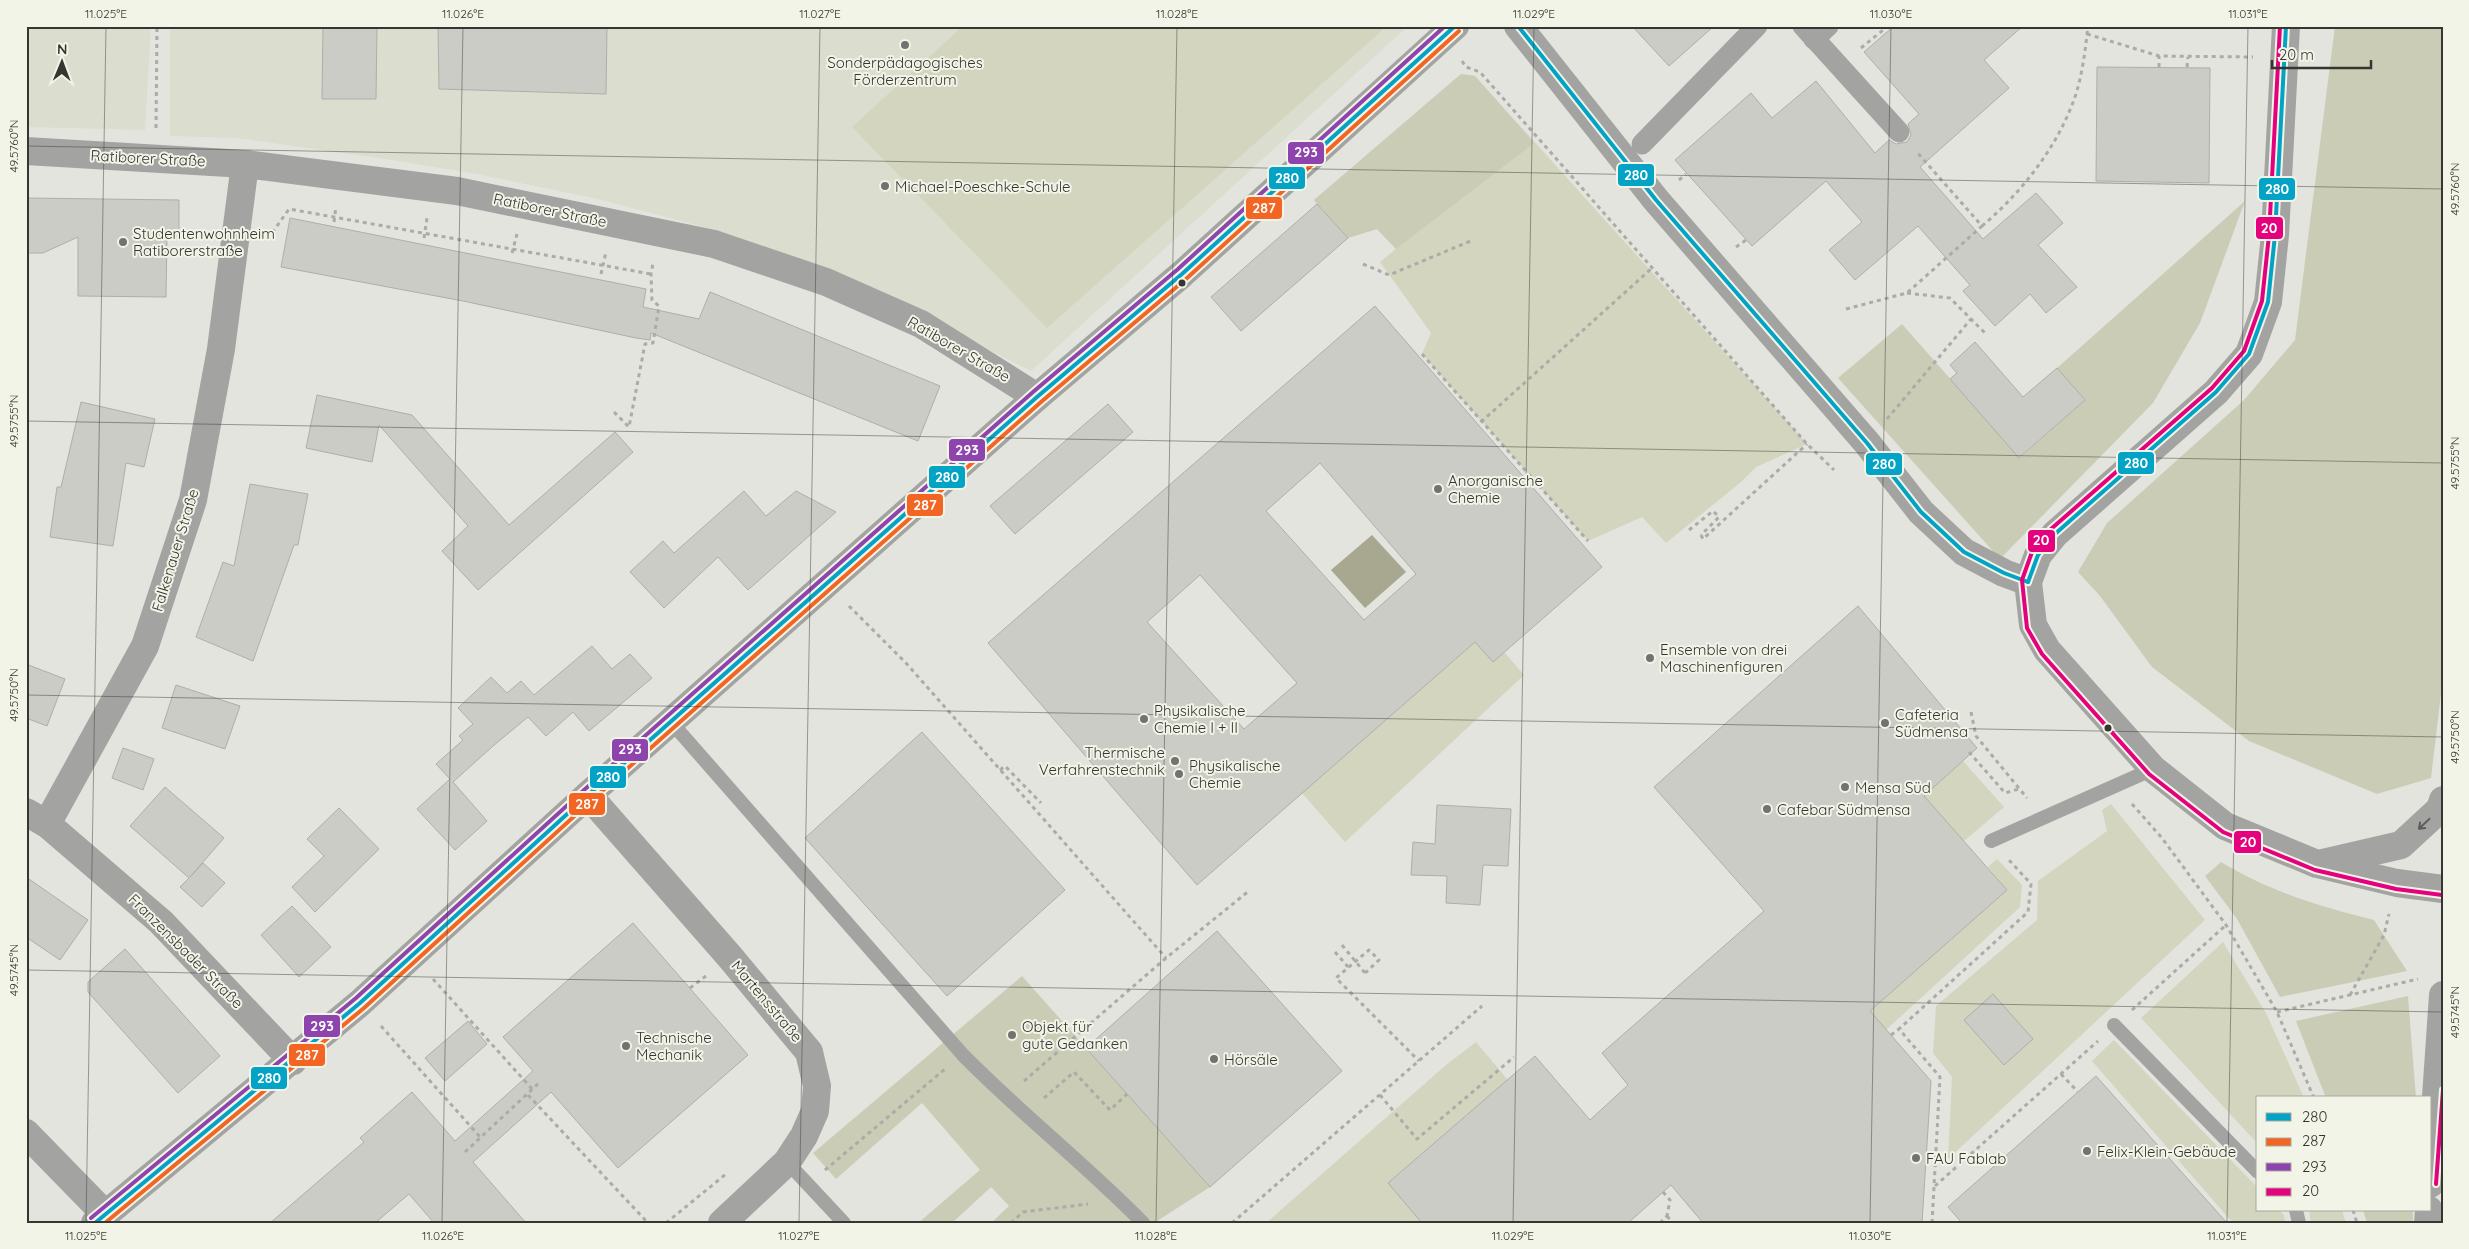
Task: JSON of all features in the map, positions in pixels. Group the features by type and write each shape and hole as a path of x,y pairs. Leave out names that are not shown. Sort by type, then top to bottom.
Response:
{"street":[{"path":"1518,26 1656,200 1867,443 1921,512 1964,552 2004,573 2028,582"},
{"path":"1642,144 1757,26"},
{"path":"2286,26 2275,235 2268,302 2249,354 2216,392 2055,534 2038,555 2028,582 2033,626 2047,650 2153,769 2225,826 2317,864 2397,883 2443,889"},
{"path":"26,1133 100,1218 360,1003 588,795 1037,397 1182,274 1451,30"},
{"path":"1815,30 1839,66 1894,129"},
{"name":"Ratiborer Straße","path":"26,151 245,164 457,191 714,244 834,286 921,324 1037,397"},
{"name":"Falkenauer Straße","path":"37,818 145,646 193,500 221,349 245,164"},
{"name":"Martensstraße","path":"588,795 730,957 809,1052 817,1086 815,1111 804,1136 787,1162 722,1223"},
{"path":"2317,864 2401,845 2440,809 2443,800"},
{"name":"Franzensbader Straße","path":"37,818 161,922 293,1060"},
{"path":"2431,1096 2432,986"}],"lane":[{"path":"671,722 963,1055 1005,1098 1121,1200 1143,1223"},
{"path":"1991,841 2153,769"},
{"path":"2114,1025 2256,1170"},
{"path":"787,1162 844,1223"}],"path":[{"path":"156,159 157,26"},
{"path":"1839,66 1888,26"},
{"path":"1907,293 2007,205 2056,138 2073,104 2085,54 2088,26"},
{"path":"1451,30 1466,67 1480,72 1651,269 1807,444 1834,470"},
{"path":"2087,34 2159,56 2284,58"},
{"path":"2159,56 2159,67"},
{"path":"2188,57 2188,67"},
{"path":"1894,129 1982,226"},
{"path":"236,235 270,236 288,209 651,274"},
{"path":"614,412 629,427 645,344 653,343 659,306 652,300 651,274 660,232"},
{"path":"1363,264 1389,274 1473,240"},
{"path":"1481,422 1626,294 1651,269"},
{"path":"1846,309 1907,293 1950,298 1987,336"},
{"path":"1867,443 1971,319"},
{"path":"1422,354 1588,541"},
{"path":"1689,530 1713,511 1719,517 1701,535 1703,538 1807,444"},
{"path":"827,584 905,662 1166,958"},
{"path":"1971,712 1976,736 2043,818"},
{"path":"1968,752 2005,794 2019,789"},
{"path":"1000,770 1005,766 1041,803"},
{"path":"2116,785 2162,838 2226,925 2277,1012 2313,1096"},
{"path":"1891,1035 2028,912 2031,884 1991,841"},
{"path":"2350,996 2384,934 2397,883"},
{"path":"1005,1098 1166,958 1250,890"},
{"path":"1934,1187 2226,925"},
{"path":"1342,946 1365,973 1379,960 1370,950 1349,968 1336,978 1419,1061"},
{"path":"1335,952 1349,968"},
{"path":"412,957 533,1090"},
{"path":"2277,1012 2350,996 2432,986"},
{"path":"360,1003 481,1138"},
{"path":"1232,1223 1482,1006"},
{"path":"1899,1029 1940,1077 1932,1223"},
{"path":"808,1184 963,1055"},
{"path":"1380,1095 1417,1139 1514,1057"},
{"path":"1025,1115 1074,1072 1110,1110 1127,1094"},
{"path":"2061,1074 2078,1092"},
{"path":"466,1152 541,1081"},
{"path":"528,1095 648,1223"},
{"path":"1660,1223 1667,1216 1670,1200 1663,1192"},
{"path":"1011,1223 1023,1212 1121,1200"},
{"path":"1667,1216 1673,1223"}],"shaded area":[{"path":"26,26 151,26 145,130 26,127"},
{"name":"Michael-Poeschke-Schule","path":"170,26 1408,26 1031,371 829,269 726,233 598,199 477,174 236,138 170,136"},
{"path":"963,26 1387,26 1047,328 852,127"},
{"path":"2335,26 2443,26 2443,677 2431,778 2377,794 2249,741 2152,667 2100,596 2078,572 2107,523 2244,400 2295,340"},
{"path":"1461,74 1475,76 1807,444 1756,467 1741,482 1666,543 1642,517 1588,541 1422,354 1431,333 1380,262 1396,249 1377,229 1348,238 1314,200"},
{"path":"1461,74 1475,76 1534,143 1396,249 1377,229 1348,238 1314,200"},
{"path":"2245,201 2200,323 2153,403 2000,559 1838,378 1902,324 2020,458 2085,400 2057,368"},
{"path":"1372,535 1406,572 1365,608 1331,570"},
{"path":"1475,642 1504,652 1524,675 1345,842 1302,793"},
{"path":"1963,761 2004,807 1964,841 1924,796"},
{"path":"2111,804 2205,920 1948,1159 1952,1077 1933,1053 1936,1006 2037,920 2038,881 2107,831 2102,810"},
{"path":"1997,859 2022,885 2020,907 1886,1030 1870,1011 2007,890 1988,867"},
{"path":"2221,862 2258,882 2295,897 2374,920 2407,971 2280,997 2237,919 2205,876"},
{"path":"2223,942 2267,1015 2303,1096 2256,1096 2256,1142 2141,1018"},
{"path":"1022,976 1210,1187 1154,1223 991,1223 1009,1206 991,1187 952,1223 918,1223 980,1170 922,1103 836,1179 813,1153"},
{"path":"2408,996 2416,1096 2325,1096 2296,1021"},
{"path":"2114,1040 2256,1186 2256,1212 2281,1212 2284,1215 2285,1223 2233,1223 2092,1061"},
{"path":"1476,1042 1508,1080 1388,1183 1422,1223 1266,1223 1446,1065"},
{"path":"2309,1212 2343,1212 2346,1223 2311,1223"},
{"path":"2364,1212 2413,1212 2413,1223 2367,1223"}],"building":[{"path":"323,26 377,26 376,99 322,99"},
{"path":"438,26 607,26 606,94 439,89"},
{"path":"1632,26 1714,26 1669,66"},
{"path":"1894,26 2023,26 1984,60 2009,88 1920,167 1983,239 2036,193 2063,223 2038,245 2077,287 2046,313 2030,294 1995,326 1963,291 1970,285 1918,226 1855,280 1829,250 1862,222 1826,181 1752,246 1675,160 1751,93 1772,118 1816,81 1875,153 1889,140 1896,144 1907,142 1911,135 1908,124 1919,114 1864,52"},
{"path":"2097,67 2210,68 2209,183 2096,181"},
{"name":"Studentenwohnheim Ratiborerstraße","path":"26,198 179,200 179,237 167,237 166,297 78,296 78,237 43,253 26,253"},
{"path":"1317,204 1348,238 1241,331 1211,297"},
{"path":"290,218 646,289 643,307 699,319 710,292 940,386 918,441 651,333 650,340 636,338 463,301 281,267"},
{"path":"1375,306 1602,567 1493,662 1475,642 1197,885 988,643","holes":["1320,463 1416,574 1364,620 1266,511","1200,575 1297,683 1244,729 1147,622"]},
{"path":"1975,342 2023,397 2057,368 2085,400 2019,458 1950,379 1957,373 1950,365"},
{"path":"317,395 412,415 509,525 615,432 633,452 478,590 442,551 468,526 379,425 372,462 306,448"},
{"path":"81,402 155,419 144,467 126,463 113,546 50,537 57,487 61,487"},
{"path":"1108,404 1133,432 1015,534 990,506"},
{"path":"250,484 308,494 298,545 294,545 253,661 196,637 223,562 234,566"},
{"path":"744,491 766,516 796,491 836,512 748,590 718,557 664,608 630,572 663,541 674,553"},
{"path":"1858,606 1977,748 1924,796 2007,890 1870,1011 1931,1081 1922,1223 1703,1223 1671,1185 1628,1223 1422,1223 1388,1183 1535,1056 1590,1120 1628,1085 1602,1053 1764,911 1654,787"},
{"path":"592,646 612,669 630,654 652,678 589,731 573,712 546,736 528,717 493,746 453,782 487,821 455,850 417,809 450,779 436,764 463,740 459,736 473,724 458,708 491,677 507,693 521,681 534,695"},
{"path":"26,664 65,679 47,726 26,718"},
{"path":"176,685 240,706 225,749 162,728"},
{"path":"922,732 1065,890 947,996 805,838"},
{"path":"123,748 154,759 143,790 112,778"},
{"path":"165,787 224,838 190,877 203,863 225,883 202,907 180,887 189,878 130,826"},
{"path":"1437,805 1511,809 1508,866 1483,865 1480,905 1446,903 1447,876 1411,875 1413,842 1435,844"},
{"path":"339,808 379,849 315,912 292,887 324,856 307,839"},
{"path":"26,877 88,920 60,960 26,937"},
{"path":"292,906 331,947 299,977 261,935"},
{"name":"Technische Mechanik","path":"633,923 748,1055 618,1168 551,1092 473,1162 526,1223 434,1223 409,1194 375,1223 270,1223 364,1142 360,1138 412,1092 455,1141 533,1071 503,1037"},
{"name":"Hörsäle","path":"1217,931 1342,1071 1210,1187 1086,1048"},
{"path":"125,949 220,1056 178,1093 88,992 88,982"},
{"path":"1993,994 2033,1039 2004,1065 1964,1020"},
{"path":"468,1021 487,1044 445,1081 425,1058"},
{"name":"Felix-Klein-Gebäude","path":"2096,1076 2227,1223 1962,1223 1948,1207"}],"transit line":[{"name":"293","path":"91,1218 356,998 584,790 1033,392 1178,269 1445,26"},
{"name":"280","path":"95,1223 360,1003 588,795 1037,397 1182,274 1455,26"},
{"name":"280","path":"1518,26 1656,200 1867,443 1921,512 1964,552 2004,573 2028,582"},
{"name":"20","path":"2280,26 2269,235 2262,301 2244,351 2212,388 2051,529 2032,552 2022,580 2027,628 2042,654 2149,774 2223,832 2315,870 2396,889 2442,895"},
{"name":"280","path":"2028,582 2038,555 2055,534 2216,392 2249,354 2268,302 2275,235 2286,26"},
{"name":"287","path":"105,1223 364,1008 592,800 1041,402 1186,279 1459,31"},
{"name":"20","path":"2436,1184 2443,1090"}],"place":[{"name":"Sonderpädagogisches Förderzentrum","path":"905,45"},
{"name":"Michael-Poeschke-Schule","path":"885,186"},
{"name":"Studentenwohnheim Ratiborerstraße","path":"123,242"},
{"name":"Anorganische Chemie","path":"1438,489"},
{"name":"Ensemble von drei Maschinenfiguren","path":"1650,658"},
{"name":"Physikalische Chemie I + II","path":"1144,719"},
{"name":"Cafeteria Südmensa","path":"1885,723"},
{"name":"Thermische Verfahrenstechnik","path":"1175,761"},
{"name":"Physikalische Chemie","path":"1179,774"},
{"name":"Mensa Süd","path":"1845,787"},
{"name":"Cafebar Südmensa","path":"1767,809"},
{"name":"Objekt für gute Gedanken","path":"1012,1035"},
{"name":"Technische Mechanik","path":"626,1046"},
{"name":"Hörsäle","path":"1214,1059"},
{"name":"Felix-Klein-Gebäude","path":"2087,1151"},
{"name":"FAU Fablab","path":"1916,1158"}]}
